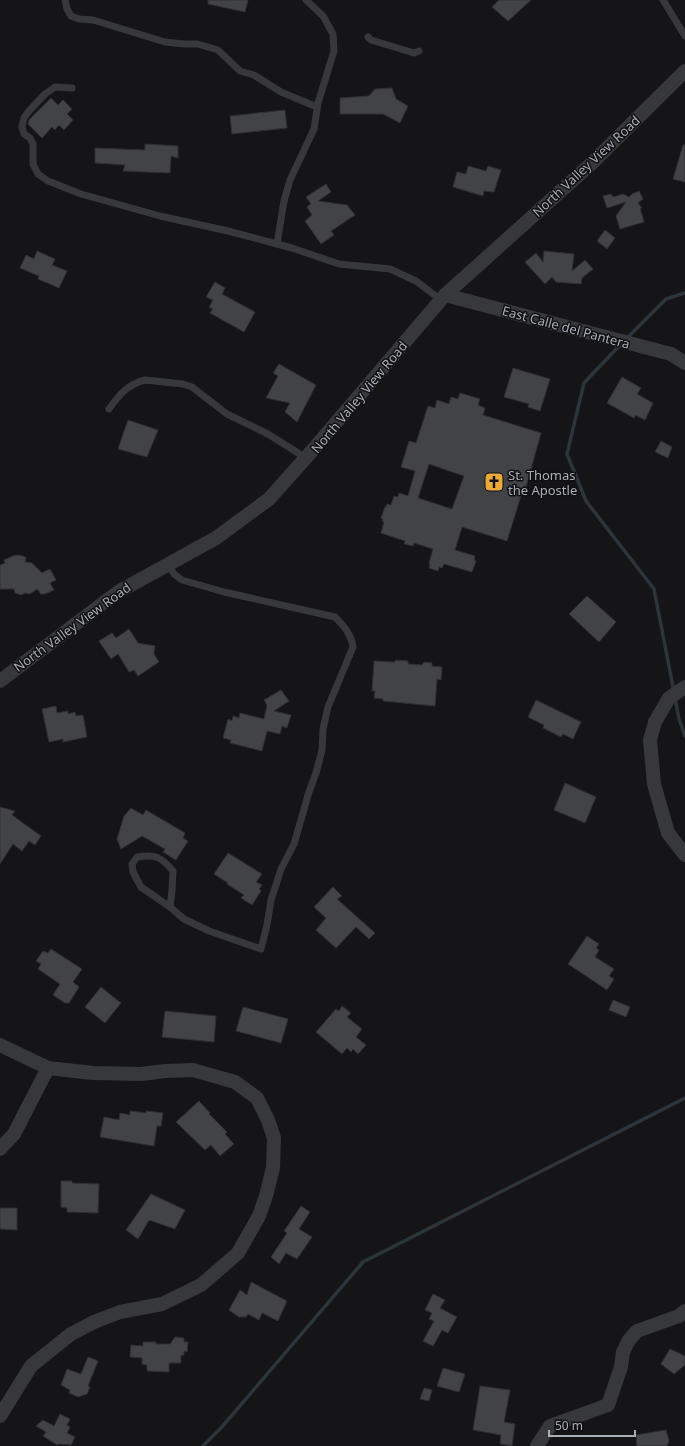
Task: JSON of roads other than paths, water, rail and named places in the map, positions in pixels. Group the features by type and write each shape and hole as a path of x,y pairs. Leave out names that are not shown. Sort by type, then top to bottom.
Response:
{"street":[{"name":"North Valley View Road","path":"0,681 118,592 216,538 269,499 306,458 443,297 592,162 685,71"},
{"name":"East Calle del Pantera","path":"443,297 671,354 685,363"},
{"path":"685,687 669,698 655,722 650,740 654,784 668,833 685,855"},
{"path":"0,1045 48,1068 93,1073 141,1074 193,1070 235,1082 257,1098 268,1120 274,1138 273,1168 266,1196 258,1216 238,1253 201,1286 162,1304 120,1312 94,1322 71,1334 31,1366 0,1416"},
{"path":"0,1149 14,1134 48,1068"},
{"path":"537,1446 550,1426 608,1405 621,1366 623,1352 629,1340 637,1331 679,1316 685,1311"}],"lane":[{"path":"66,0 67,9 71,16 80,19 93,20 165,42 198,44 218,50 240,71 254,75 281,92 317,106"},
{"path":"276,244 284,201 290,180 314,129 317,106 334,50 333,34 323,16 306,0"},
{"path":"663,0 685,36"},
{"path":"368,37 371,40 414,53 419,50"},
{"path":"72,88 55,87 45,94 24,118 22,127 24,134 30,138 33,144 33,164 38,174 48,181 81,194 160,216 276,244 339,264 390,270 416,281 443,297"},
{"path":"109,409 125,389 139,381 145,380 189,386 197,390 227,414 268,434 306,458"},
{"path":"168,564 174,574 182,580 224,592 335,617 346,628 352,639 353,647 328,707 323,729 322,750 316,773 294,844 281,869 271,900 261,949 209,931 184,919 170,907 141,887 133,872 132,864 137,857 150,855 163,860 173,871 170,907"}],"waterway":[{"path":"627,338 666,299 685,293"},
{"path":"620,345 584,383 567,454 586,501 654,589 674,692"},
{"path":"675,698 679,719 685,736"},
{"path":"203,1446 221,1428 363,1262 685,1098"}],"place":[{"name":"St. Thomas the Apostle","path":"494,482"}]}
